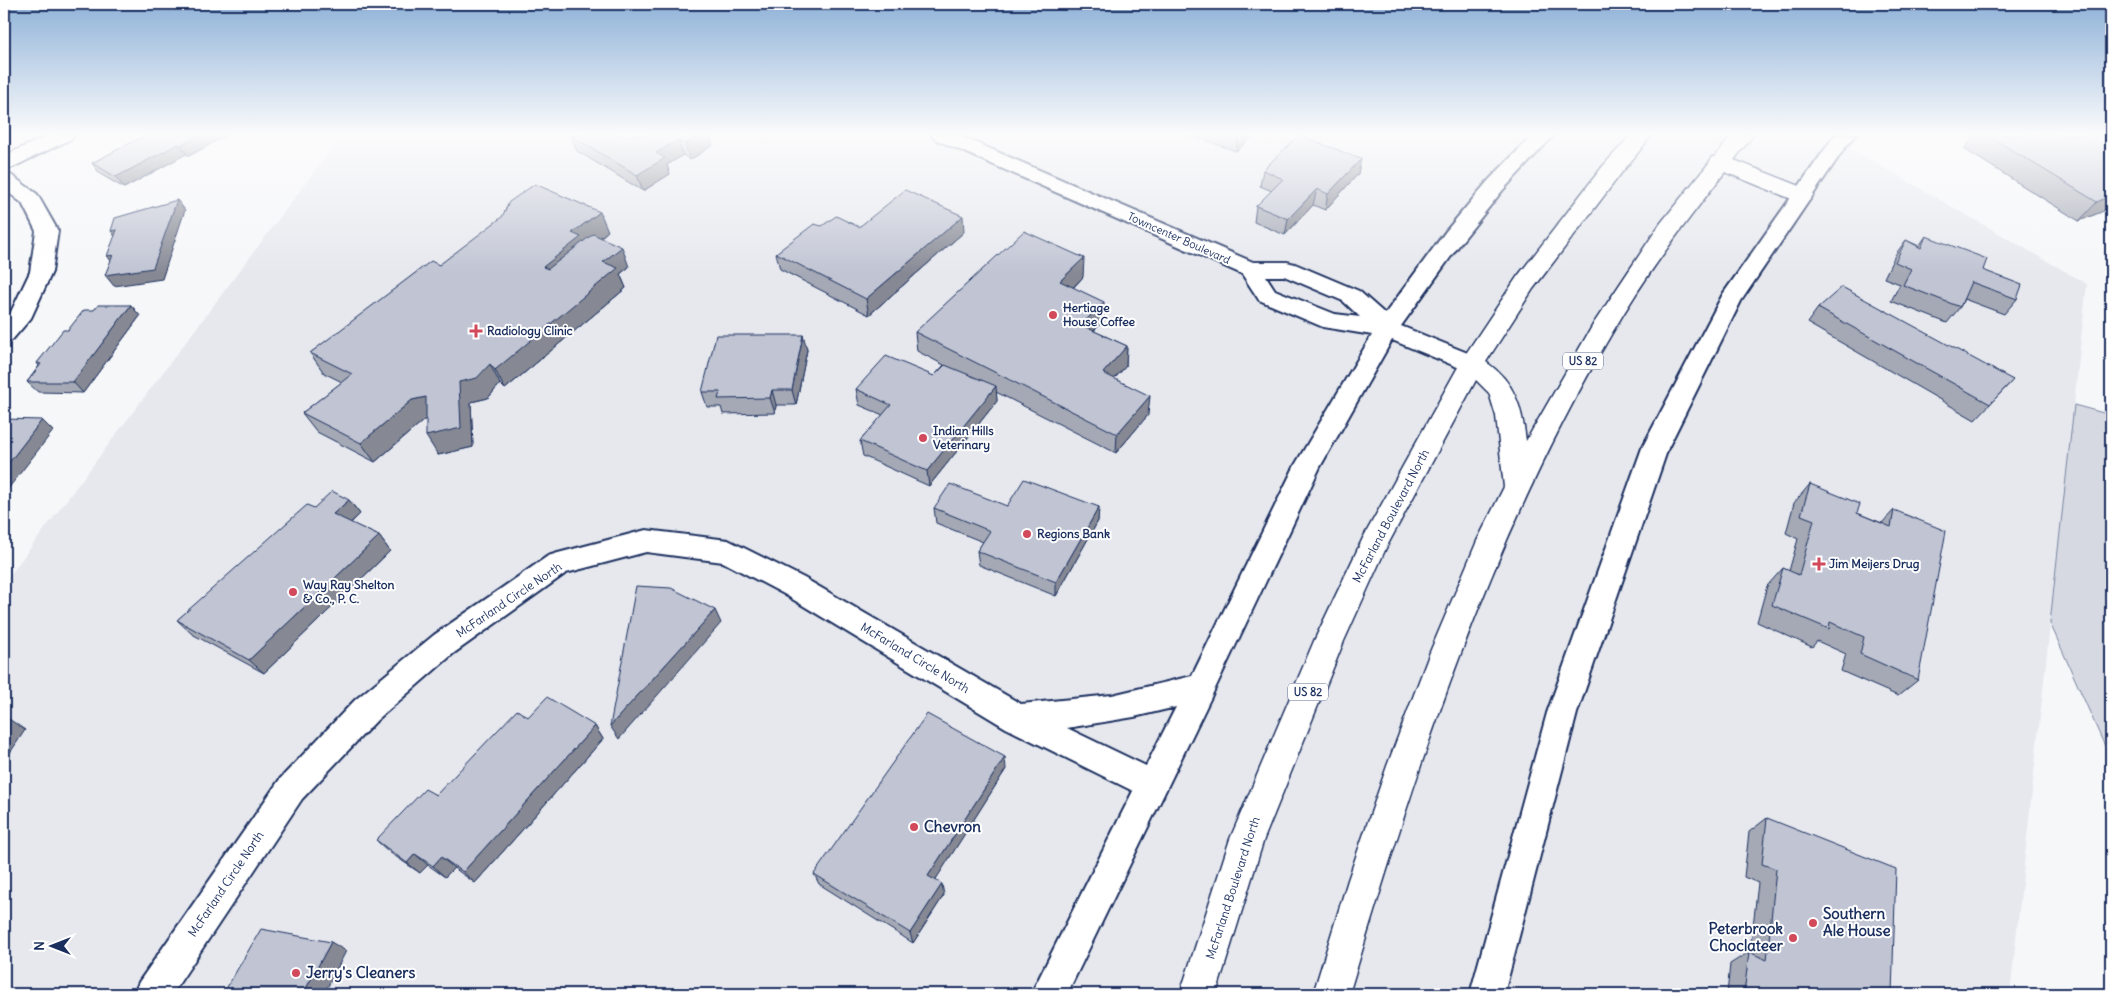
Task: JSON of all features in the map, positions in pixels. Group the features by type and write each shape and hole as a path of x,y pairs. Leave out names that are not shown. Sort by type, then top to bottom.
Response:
{"highway":[{"name":"McFarland Boulevard North","path":"1198,994 1247,839 1329,641 1372,546 1472,364 1525,283 1602,182"},
{"name":"US 82","path":"1331,994 1384,821 1418,724 1464,608 1517,488 1560,402 1598,335 1660,240 1704,182"},
{"path":"1768,182 1802,195"},
{"path":"1472,364 1494,382 1502,398 1512,426 1517,488"}],"street":[{"path":"4,334 19,318 41,272 47,231 30,199 8,182"},
{"name":"Towncenter Boulevard","path":"1049,182 1250,269 1287,269 1351,296 1387,329"},
{"path":"1049,994 1202,686 1308,465 1387,329 1454,236 1499,182"},
{"path":"1487,994 1562,714 1654,448 1731,299 1811,182"},
{"name":"Towncenter Boulevard","path":"1250,269 1267,295 1331,320 1387,329 1472,364"},
{"name":"McFarland Circle North","path":"151,994 291,789 366,710 444,644 558,564 646,541 728,552 794,586 1017,718 1152,785"},
{"path":"1017,718 1066,715 1114,709 1160,699 1202,686"}],"shaded area":[{"path":"307,182 1908,182 2087,284 2010,994 4,994 4,583"},
{"path":"2074,405 2111,415 2111,760 2050,623"}],"building":[{"path":"1280,182 1340,182 1328,194 1317,189 1288,219 1256,206"},
{"path":"2063,182 2111,182 2111,195 2097,202"},
{"name":"Radiology Clinic","path":"535,184 600,212 572,233 581,237 543,267 548,269 593,234 622,247 603,262 618,268 495,370 490,364 477,378 459,382 461,428 426,436 426,397 412,400 361,443 302,413 352,374 310,353 431,261 439,265 502,217 509,202"},
{"path":"905,190 963,216 866,299 776,253 814,224 822,226 836,216 859,227"},
{"path":"177,200 153,268 105,275 113,255 107,256 117,230 111,231 115,218"},
{"path":"1024,231 1084,258 1060,281 1104,302 1081,325 1127,346 1103,373 1150,396 1117,434 915,332"},
{"path":"1926,236 1987,259 1983,270 2022,285 2017,299 1971,282 1960,307 1903,285 1911,269 1895,262 1906,240 1921,248"},
{"path":"1842,287 2013,380 1990,404 1818,308"},
{"path":"98,305 131,305 73,382 27,382 41,364 37,363 63,330 68,330 84,310 94,310"},
{"path":"716,335 803,335 792,390 772,390 770,398 718,399 720,392 702,392"},
{"name":"Indian Hills Veterinary","path":"886,356 934,376 945,365 996,386 927,471 860,441 891,405 856,389"},
{"path":"4,419 42,420 4,469"},
{"name":"Regions Bank","path":"1024,479 1099,507 1056,582 977,551 990,531 934,508 950,484 1007,506"},
{"path":"1810,484 1860,504 1857,513 1891,527 1894,510 1946,531 1918,680 1860,654 1864,637 1830,622 1829,629 1772,605 1783,568 1799,575 1814,520 1801,515"},
{"name":"Way Ray Shelton & Co., P. C.","path":"332,491 349,500 333,514 379,536 249,660 177,620 307,505 314,508"},
{"path":"636,586 671,588 715,610 610,726"},
{"path":"547,697 595,726 463,872 441,857 433,866 415,854 407,863 376,840 425,789 436,795 517,710 528,717"},
{"name":"Chevron","path":"927,714 1005,757 928,876 942,884 910,933 814,874"},
{"name":"Southern Ale House","path":"1767,818 1896,869 1892,994 1744,994 1749,952 1767,960 1776,869 1762,864"},
{"name":"Jerry's Cleaners","path":"261,929 331,942 303,994 223,994"},
{"path":"202,991 221,994 200,994"}],"place":[{"name":"Hertiage House Coffee","path":"1053,315"},
{"name":"Radiology Clinic","path":"476,331"},
{"name":"Indian Hills Veterinary","path":"923,438"},
{"name":"Regions Bank","path":"1027,534"},
{"name":"Jim Meijers Drug","path":"1819,564"},
{"name":"Way Ray Shelton & Co., P. C.","path":"293,592"},
{"name":"Chevron","path":"914,827"},
{"name":"Southern Ale House","path":"1813,923"},
{"name":"Peterbrook Choclateer","path":"1793,938"},
{"name":"Jerry's Cleaners","path":"296,973"}]}
